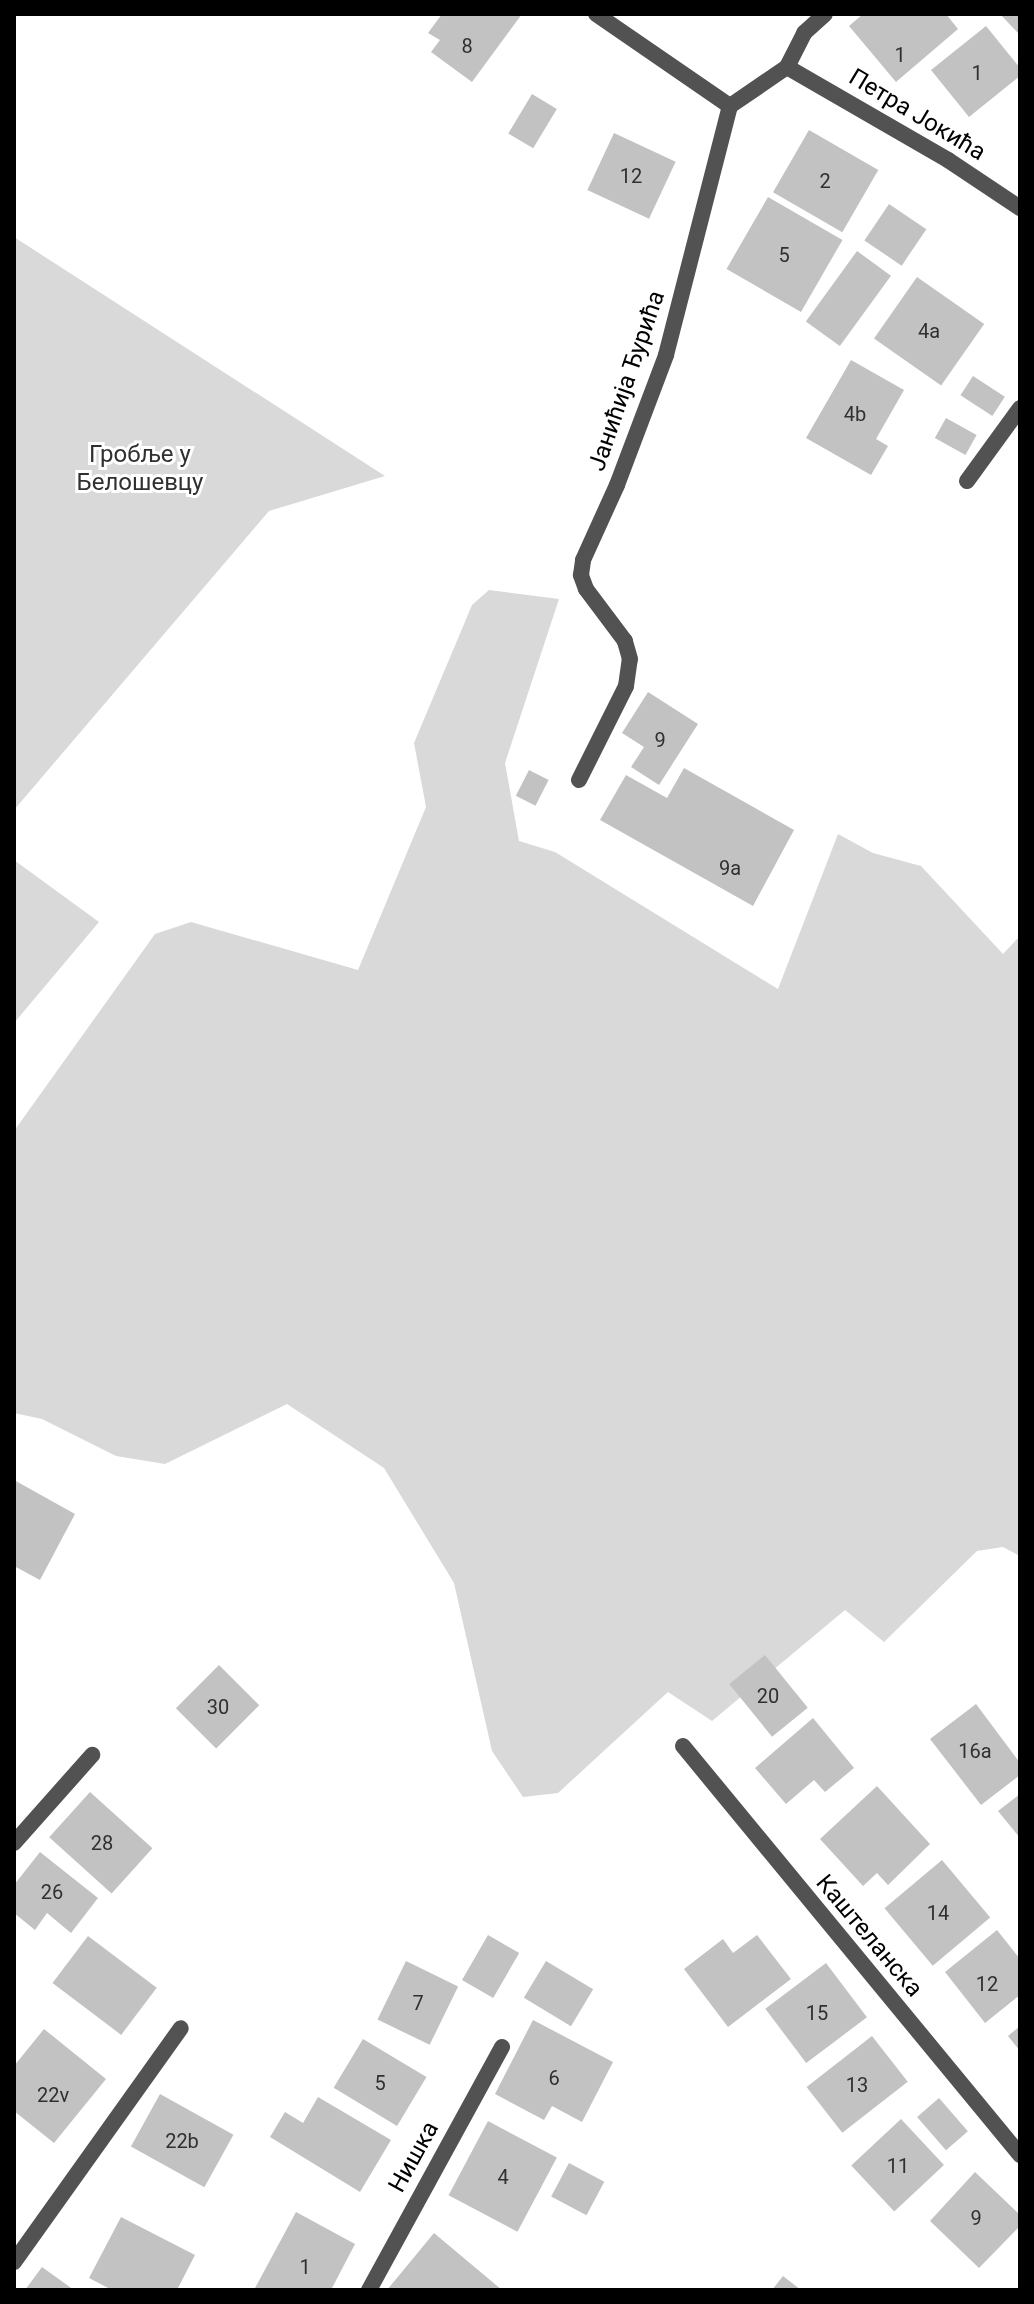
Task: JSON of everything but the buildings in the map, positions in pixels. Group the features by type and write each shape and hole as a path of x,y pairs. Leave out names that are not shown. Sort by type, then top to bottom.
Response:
{"street":[{"path":"596,14 730,106 787,67 804,33 825,14"},
{"name":"Петра Јокића","path":"787,67 948,160 1020,208"},
{"name":"Јанићија Ђурића","path":"579,780 626,686 630,659 625,641 586,589 581,575 583,560 617,485 666,355 730,106"},
{"path":"967,481 1020,408"},
{"name":"Каштеланска","path":"683,1746 1020,2155"},
{"path":"14,1843 92,1755"},
{"path":"14,2262 181,2028"},
{"name":"Нишка","path":"369,2290 502,2047"}],"green space":[{"name":"Гробље у Белошевцу","path":"14,237 385,476 269,511 14,810"},
{"path":"489,590 559,599 505,763 519,841 555,852 778,989 838,834 873,853 921,866 1003,954 1020,936 1020,1556 1003,1547 977,1551 884,1642 845,1610 712,1721 668,1692 558,1793 523,1797 492,1751 454,1583 384,1468 287,1404 165,1464 116,1456 42,1419 14,1413 14,1131 155,934 191,922 358,970 426,807 414,743 472,605"},
{"path":"14,860 99,922 14,1023"}]}
